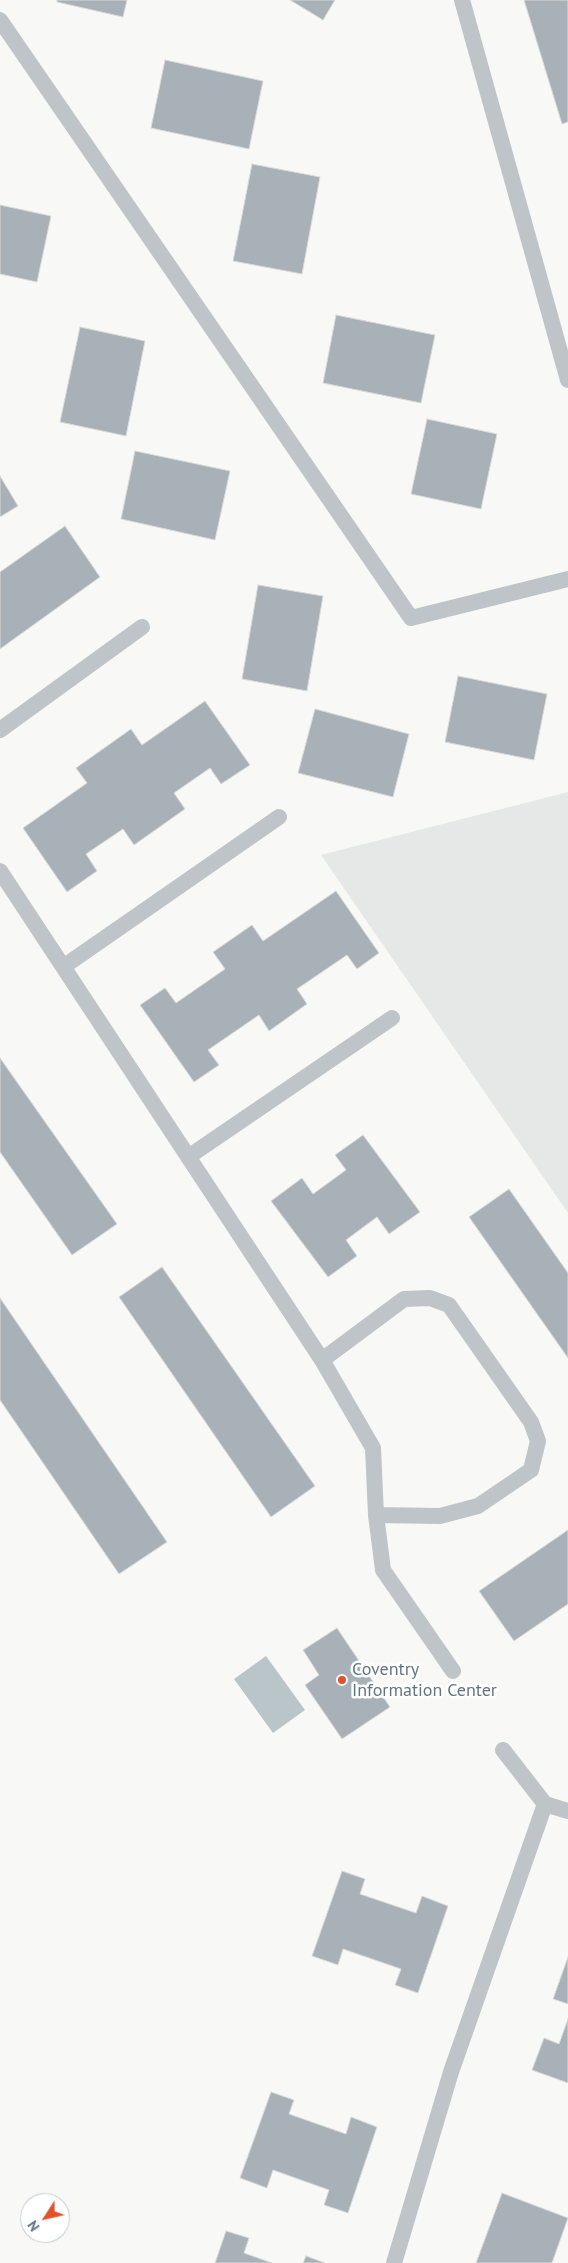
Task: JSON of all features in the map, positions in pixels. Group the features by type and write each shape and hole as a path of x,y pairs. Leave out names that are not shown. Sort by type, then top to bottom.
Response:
{"lane":[{"path":"462,0 568,380"},
{"path":"0,20 411,618 568,579"},
{"path":"0,730 142,627"},
{"path":"63,967 279,817"},
{"path":"0,871 322,1360 373,1448 376,1515 383,1570 453,1670"},
{"path":"188,1157 392,1018"},
{"path":"322,1360 404,1299 430,1298 449,1304 530,1422 538,1441 531,1470 478,1506 440,1516 376,1515"},
{"path":"503,1750 545,1804 568,1811"},
{"path":"394,2263 451,2072 545,1804"}],"shaded area":[{"path":"568,792 568,1213 321,855"},
{"path":"266,1656 305,1710 273,1733 234,1679"}],"building":[{"path":"57,0 127,0 123,17 57,2"},
{"path":"290,0 335,0 323,20"},
{"path":"524,0 568,0 568,122 562,124"},
{"path":"165,60 263,81 249,149 151,128"},
{"path":"252,164 320,177 302,274 233,261"},
{"path":"0,205 51,216 37,282 0,274"},
{"path":"336,315 435,335 421,403 323,383"},
{"path":"80,327 145,341 126,436 60,422"},
{"path":"427,419 497,434 481,509 411,494"},
{"path":"135,451 230,471 215,540 121,519"},
{"path":"0,476 18,506 0,517"},
{"path":"65,526 100,577 0,649 0,572"},
{"path":"258,585 323,596 307,691 242,679"},
{"path":"458,676 547,694 534,760 445,742"},
{"path":"205,701 250,765 221,784 210,768 174,793 185,809 134,845 123,829 86,854 97,871 67,892 23,828 87,783 76,768 131,729 142,745"},
{"path":"315,709 409,734 393,797 298,773"},
{"path":"336,891 379,953 357,969 347,955 297,989 307,1004 269,1031 259,1015 208,1050 219,1065 194,1082 140,1005 165,988 176,1003 225,969 213,952 252,925 263,941"},
{"path":"0,1058 117,1224 72,1255 0,1152"},
{"path":"363,1135 420,1212 389,1234 377,1217 346,1240 357,1256 328,1277 271,1201 302,1178 313,1194 346,1170 335,1155"},
{"path":"509,1189 568,1273 568,1358 469,1217"},
{"path":"162,1267 315,1486 271,1517 119,1297"},
{"path":"0,1298 167,1542 119,1574 0,1400"},
{"path":"568,1530 568,1604 514,1641 479,1591"},
{"name":"Coventry Information Center","path":"337,1628 390,1707 342,1739 305,1685 319,1675 303,1650"},
{"path":"342,1871 365,1879 360,1894 416,1913 422,1896 448,1906 418,1993 395,1985 401,1969 343,1949 338,1965 312,1956"},
{"path":"568,1957 568,2004 553,1999"},
{"path":"568,2019 568,2083 532,2070 544,2038 559,2044"},
{"path":"271,2092 294,2100 289,2114 346,2134 351,2117 377,2127 348,2213 324,2205 329,2190 273,2170 267,2188 240,2178"},
{"path":"502,2193 568,2218 552,2263 476,2263"},
{"path":"226,2231 249,2238 244,2253 272,2263 215,2263"},
{"path":"306,2256 325,2263 303,2263"}],"place":[{"name":"Coventry Information Center","path":"342,1680"}]}
